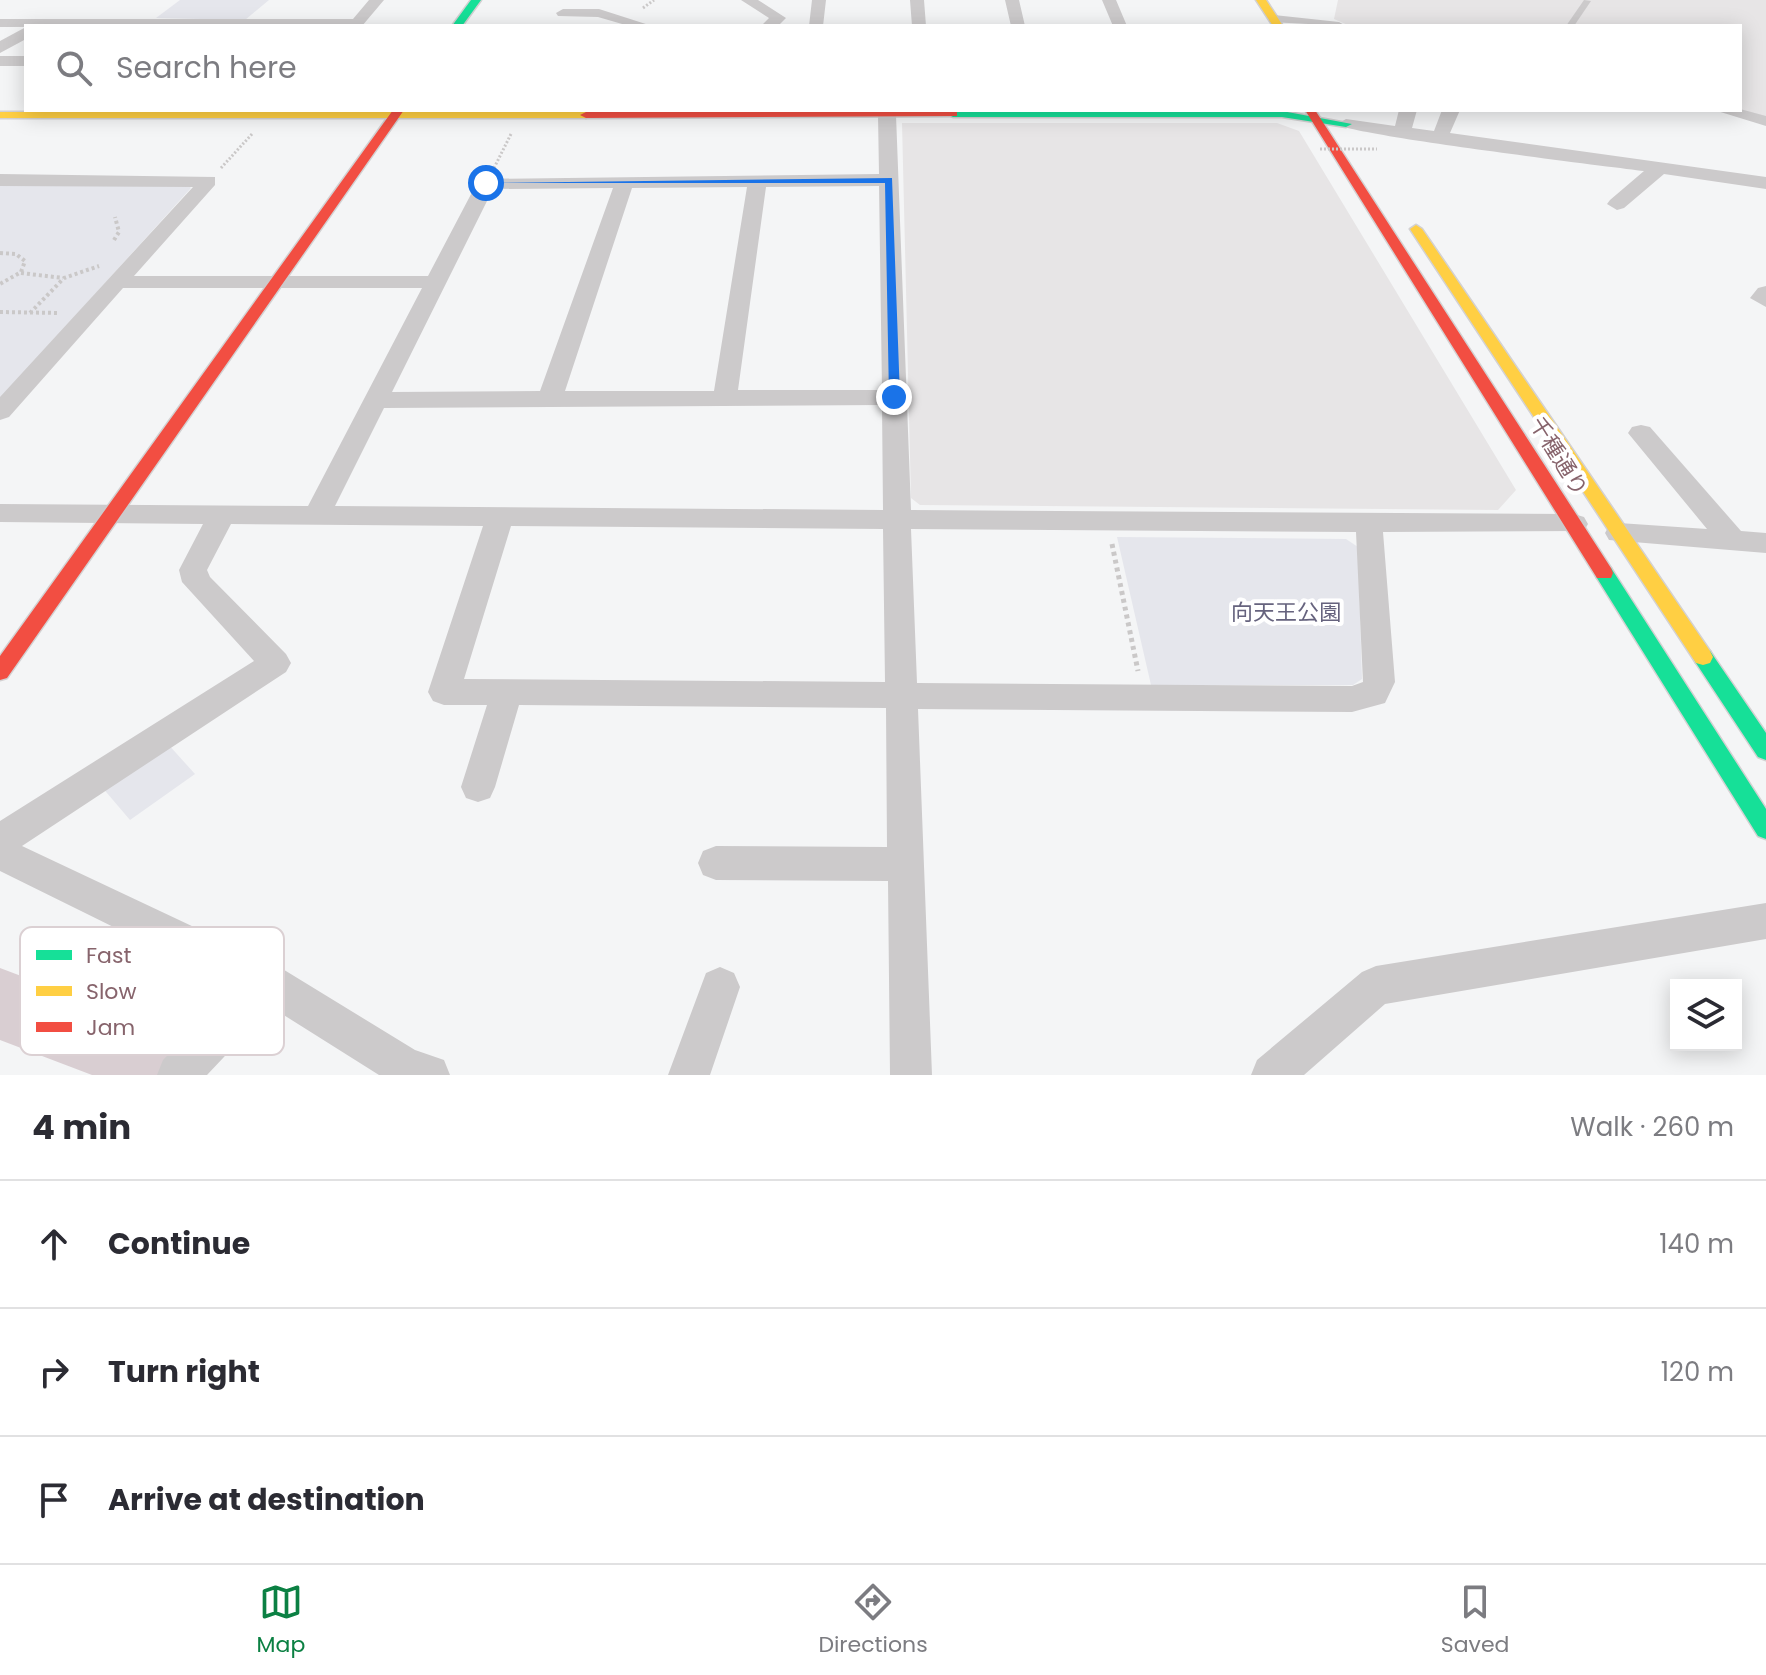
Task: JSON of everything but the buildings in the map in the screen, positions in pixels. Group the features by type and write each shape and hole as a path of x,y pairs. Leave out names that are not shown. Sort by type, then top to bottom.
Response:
{"street":[{"path":"0,23 355,24 377,0"},
{"path":"458,24 476,0"},
{"path":"748,0 779,18 771,24"},
{"path":"816,24 819,0"},
{"path":"917,0 919,24"},
{"path":"1012,0 1018,24"},
{"path":"1109,0 1119,24"},
{"path":"1241,0 1270,24 1331,20"},
{"path":"1261,0 1270,24"},
{"path":"38,24 64,7"},
{"path":"142,23 163,8"},
{"path":"252,23 268,8"},
{"path":"563,13 599,13 638,24"},
{"path":"0,48 24,33"},
{"path":"0,61 24,61"},
{"path":"0,115 90,112 269,115 739,112 887,115 1313,114 1342,117 1402,134 1766,183"},
{"path":"1402,134 1408,112"},
{"path":"1439,139 1450,112"},
{"path":"1731,112 1766,121"},
{"path":"0,672 397,113"},
{"name":"千種通り","path":"1313,114 1766,829"},
{"path":"887,115 911,1075"},
{"path":"1342,117 1371,150"},
{"path":"1617,204 1661,167"},
{"path":"0,180 208,181"},
{"path":"317,515 486,183 889,180"},
{"path":"0,412 112,272 208,181"},
{"path":"725,398 757,181"},
{"path":"550,399 624,182"},
{"name":"千種通り","path":"1408,217 1766,751"},
{"path":"112,272 277,282 437,282"},
{"path":"1766,293 1761,298 1766,300"},
{"path":"376,400 894,397"},
{"path":"1641,433 1734,542"},
{"path":"0,513 1574,524"},
{"path":"0,840 275,663 197,582 193,570 222,515"},
{"path":"500,517 444,692 1352,699 1374,694 1379,682 1369,524"},
{"path":"1619,533 1766,543"},
{"path":"478,787 507,692"},
{"path":"0,853 153,927"},
{"path":"716,863 907,864"},
{"path":"1272,1075 1376,986 1766,921"},
{"path":"689,1075 720,987"},
{"path":"284,993 406,1068 429,1075"},
{"path":"178,1075 197,1055"}],"lane":[{"path":"1571,24 1587,1"}],"path":[{"path":"208,181 269,115"},
{"path":"486,183 521,115"},
{"path":"1320,149 1371,150"},
{"path":"114,240 119,232 115,217"},
{"path":"0,253 23,257 25,267 0,284"},
{"path":"20,273 64,278 112,272"},
{"path":"30,313 64,278"},
{"path":"0,312 70,313"},
{"path":"1107,522 1143,696"}],"shaded area":[{"path":"1338,0 1766,0 1766,118 1742,111 1742,24 1345,24 1334,19"},
{"path":"902,123 1277,123 1299,131 1516,490 1498,510 920,505 911,498"}],"green space":[{"path":"180,0 269,0 245,20 156,18"},
{"path":"0,184 188,185 191,188 0,399"},
{"name":"向天王公園","path":"1117,537 1346,539 1358,547 1362,679 1353,685 1151,685"},
{"path":"167,743 195,774 130,820 101,786"}],"waterway":[{"path":"0,1004 20,1012"},
{"path":"126,1055 140,1075"}],"traffic: fast":[{"path":"458,24 476,0"},
{"path":"953,114 1282,114 1346,124"},
{"path":"1604,573 1766,829"},
{"path":"1703,657 1766,751"}],"traffic: slow":[{"path":"1261,0 1277,24"},
{"path":"0,115 586,115"},
{"path":"1416,229 1703,657"}],"traffic: jam":[{"path":"0,672 398,112"},
{"path":"1311,112 1604,573"},
{"path":"586,115 953,114"}],"route":[{"path":"486,183 889,180 894,397"}]}
